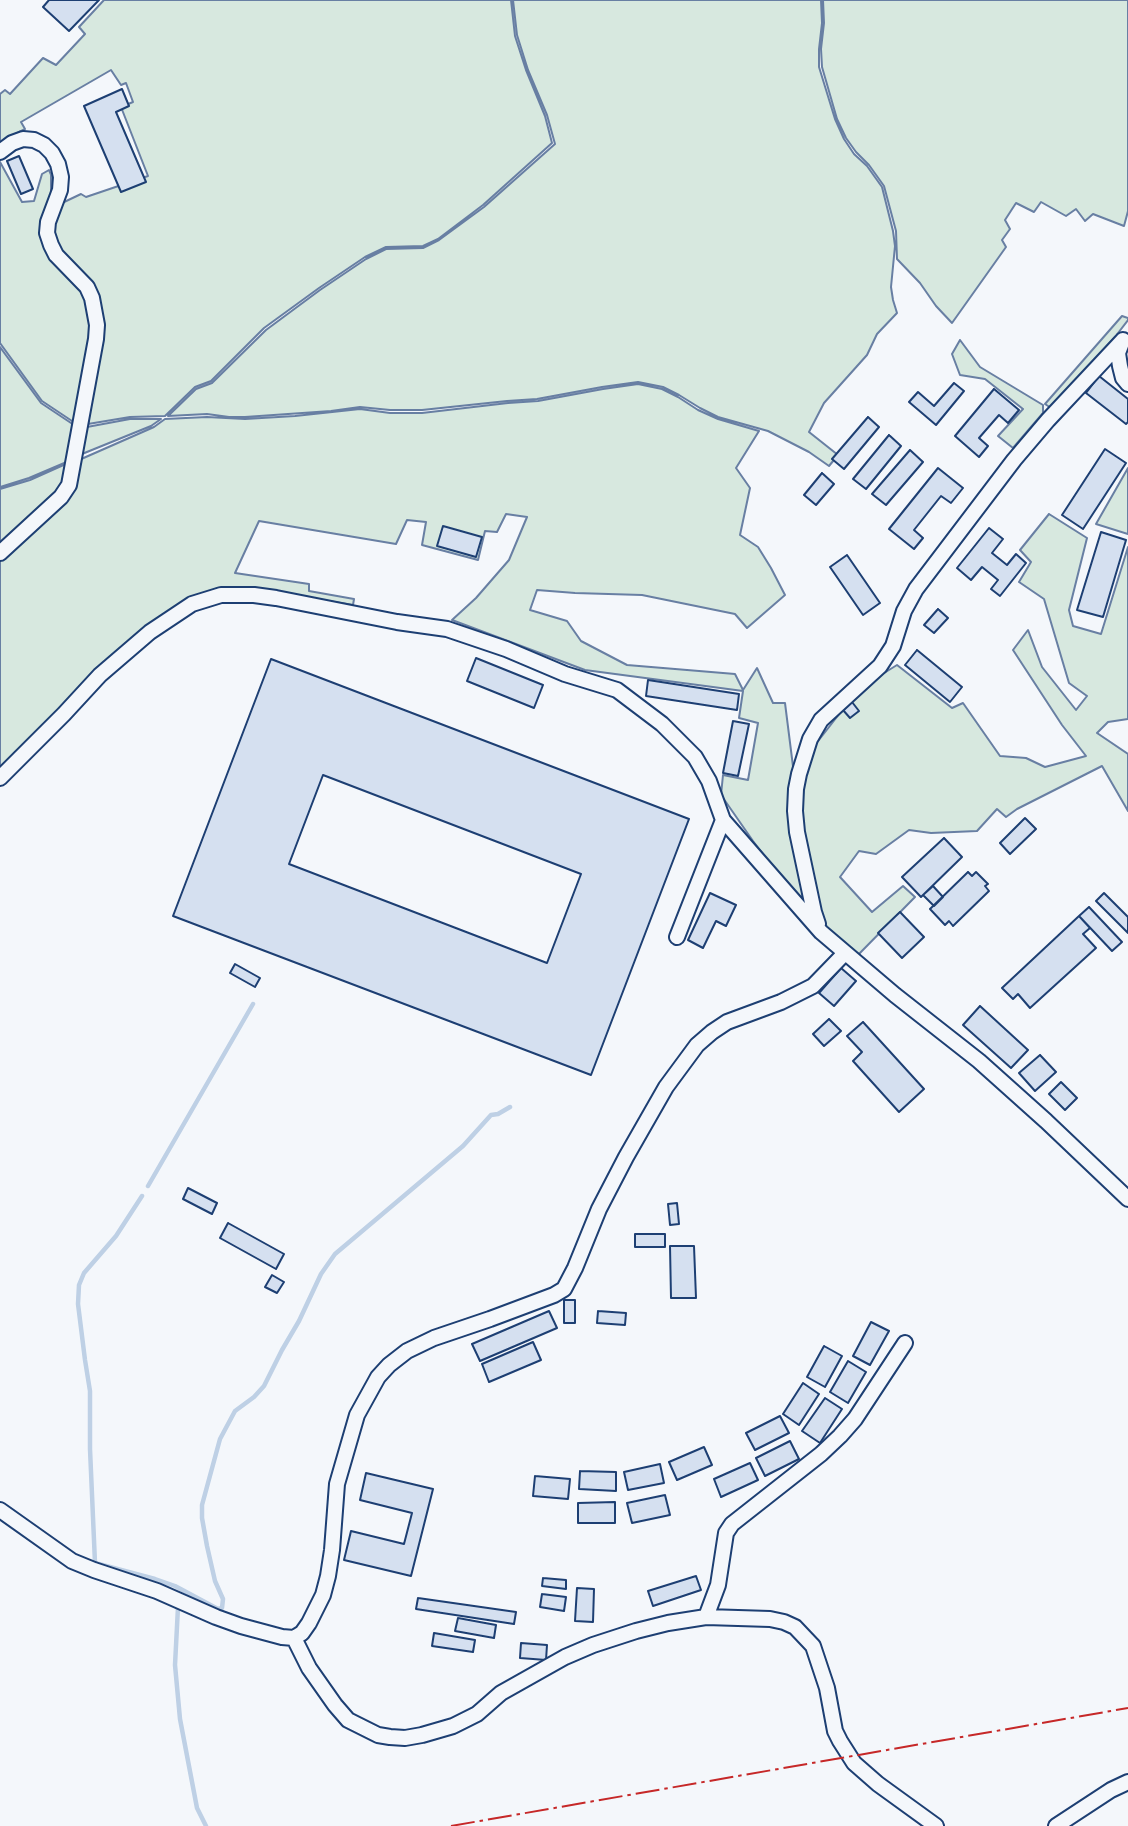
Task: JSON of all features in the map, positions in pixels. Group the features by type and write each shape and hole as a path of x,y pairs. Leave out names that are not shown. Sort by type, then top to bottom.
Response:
{"street":[{"path":"0,152 23,139 34,140 52,153 61,177 60,190 48,222 47,233 56,255 87,287 97,325 69,485 61,497 0,553"},
{"path":"1126,337 1118,353 1119,366 1128,384"},
{"path":"821,932 814,912 795,811 799,774 810,739 821,720 880,666 893,646 904,611 916,589 1014,460 1126,337"},
{"path":"0,778 100,675 150,632 179,612 207,598 221,595 254,595 447,629 506,649 565,674 617,690 662,724 695,757 709,781 723,820 821,932 1010,1088 1128,1199"},
{"path":"677,937 723,820"},
{"path":"0,1510 72,1561 157,1591 241,1626 295,1638 309,1623 323,1595 332,1550 337,1484 357,1415 378,1377 388,1365 407,1351 434,1338 564,1289 599,1209 626,1157 666,1087 697,1045 727,1022 781,1002 813,986 845,953"},
{"path":"706,1617 718,1585 726,1533 732,1524 821,1454 839,1436 855,1419 905,1343"},
{"path":"295,1638 309,1668 348,1720 378,1735 405,1738 438,1731 465,1721 501,1693 565,1657 636,1631 706,1617 784,1622 795,1627 813,1646 827,1688 835,1731 847,1753 865,1773 936,1826"},
{"path":"1056,1826 1128,1782"}],"shaded area":[{"path":"104,0 511,0 515,36 545,116 552,143 483,205 438,239 423,246 386,247 365,257 319,288 264,328 211,381 195,387 165,416 130,417 88,424 103,324 52,233 60,204 81,194 86,197 148,176 121,107 133,102 126,83 121,85 111,70 21,122 25,129 0,145 0,94 5,90 10,94 43,58 56,65 85,34 79,27"},
{"path":"513,0 821,0 819,67 844,139 882,187 895,246 891,287 897,313 877,334 867,355 824,403 809,432 838,455 829,466 809,452 768,431 718,417 663,387 638,382 537,399 422,410 360,407 245,417 207,414 168,416 196,389 212,383 266,330 320,290 386,249 423,248 439,240 484,207 555,144 517,35"},
{"path":"823,0 1128,0 1128,211 1124,226 1093,214 1085,221 1076,209 1066,216 1041,202 1034,212 1016,203 1005,220 1010,229 1002,240 1006,247 952,323 897,259 896,231 884,186 846,138 837,119 822,67"},
{"path":"0,162 22,202 34,201 42,174 49,170 51,194 41,223 87,297 92,321 75,423 42,401 0,343"},
{"path":"1122,316 1128,320 1115,337 1051,408 1045,404"},
{"path":"960,340 980,367 1043,405 1043,413 1013,448 998,436 1023,409 985,379 960,375 952,354"},
{"path":"0,347 41,403 74,425 69,461 0,487"},
{"path":"638,384 662,389 718,419 759,431 736,468 750,488 740,535 758,547 785,595 747,628 735,614 642,595 537,590 530,610 567,621 581,641 627,665 735,674 743,690 757,668 773,703 785,703 811,909 806,910 721,795 723,775 748,780 758,723 739,718 743,691 585,670 452,620 476,598 509,560 527,517 506,514 497,532 485,531 478,560 422,545 426,522 407,520 396,544 259,521 235,573 309,584 309,591 354,599 353,605 255,589 218,588 201,595 0,769 0,559 70,494 79,460 154,427 165,419 245,419 360,409 422,413 538,401"},
{"path":"130,419 161,419 151,426 82,454 87,427"},
{"path":"68,463 59,492 0,545 0,489 30,480"},
{"path":"1128,468 1128,534 1096,524"},
{"path":"1049,514 1087,538 1069,610 1073,626 1101,634 1128,547 1128,719 1108,722 1097,733 1128,754 1128,811 1102,766 1006,817 997,809 977,831 931,833 909,830 876,854 859,851 840,877 872,912 903,886 915,897 856,957 824,929 800,828 800,796 815,745 847,704 876,678 897,665 952,708 963,703 1000,756 1026,758 1045,767 1086,756 1062,725 1013,650 1028,630 1042,667 1076,710 1087,696 1069,683 1044,599 1019,582 1031,562 1020,550"}],"building":[{"path":"49,0 99,0 69,31 43,7"},
{"path":"122,89 129,106 116,112 146,182 121,192 84,106"},
{"path":"19,156 33,189 21,194 7,161"},
{"path":"1099,376 1128,399 1126,424 1086,393"},
{"path":"954,383 964,391 936,425 909,402 918,392 934,406"},
{"path":"994,389 1019,410 1008,423 999,415 979,438 988,446 979,457 955,436"},
{"path":"868,417 879,427 844,469 832,459"},
{"path":"889,435 901,446 866,489 853,479"},
{"path":"1105,449 1126,463 1083,529 1062,515"},
{"path":"910,450 923,462 886,505 872,494"},
{"path":"938,468 963,488 951,503 941,496 914,530 923,538 914,549 889,529"},
{"path":"822,473 834,484 816,505 804,495"},
{"path":"443,526 482,537 476,557 437,546"},
{"path":"989,528 1003,539 992,553 1007,565 1016,554 1026,563 1000,596 991,589 998,580 982,567 971,580 957,568"},
{"path":"1101,532 1126,540 1103,617 1077,610"},
{"path":"847,555 880,603 863,615 830,567"},
{"path":"938,609 948,618 934,633 924,625"},
{"path":"917,650 962,687 950,702 905,665"},
{"path":"476,658 543,685 534,708 467,681"},
{"path":"271,659 689,819 591,1075 173,916","holes":["323,775 581,874 547,963 289,864"]},
{"path":"648,680 739,694 737,710 646,696"},
{"path":"852,702 859,711 850,718 843,710"},
{"path":"733,721 749,724 738,776 723,773"},
{"path":"1025,818 1036,829 1010,854 1000,843"},
{"path":"944,838 962,857 921,897 902,877"},
{"path":"968,872 972,876 976,872 988,884 985,886 989,891 953,926 949,921 945,925 930,909"},
{"path":"933,886 943,897 934,906 923,895"},
{"path":"710,893 736,905 726,926 716,921 703,948 688,940"},
{"path":"1104,893 1128,917 1128,933 1096,901"},
{"path":"1089,907 1122,942 1112,951 1079,916"},
{"path":"900,912 924,937 902,958 878,933"},
{"path":"1079,916 1090,928 1083,934 1096,948 1030,1008 1018,994 1013,999 1002,988"},
{"path":"235,964 260,978 255,987 230,973"},
{"path":"841,968 856,981 834,1006 819,993"},
{"path":"980,1006 1028,1050 1011,1068 963,1025"},
{"path":"829,1019 841,1031 824,1046 813,1034"},
{"path":"863,1022 924,1089 899,1112 853,1061 862,1052 847,1036"},
{"path":"1040,1055 1056,1072 1035,1091 1019,1073"},
{"path":"1061,1082 1077,1098 1065,1110 1049,1094"},
{"path":"188,1188 217,1203 212,1214 183,1199"},
{"path":"677,1203 679,1224 670,1225 668,1204"},
{"path":"228,1223 284,1254 276,1269 220,1238"},
{"path":"635,1234 665,1234 665,1247 635,1247"},
{"path":"670,1246 694,1246 696,1298 671,1298"},
{"path":"272,1275 284,1282 277,1293 265,1287"},
{"path":"564,1300 575,1300 575,1323 564,1323"},
{"path":"549,1311 557,1328 480,1361 472,1344"},
{"path":"598,1311 626,1313 625,1325 597,1323"},
{"path":"871,1322 889,1331 870,1365 853,1356"},
{"path":"533,1342 541,1360 489,1382 482,1364"},
{"path":"824,1346 842,1356 825,1387 807,1377"},
{"path":"848,1361 866,1372 848,1403 830,1392"},
{"path":"803,1383 819,1394 799,1425 783,1414"},
{"path":"825,1398 842,1409 820,1443 802,1431"},
{"path":"780,1416 789,1433 755,1450 746,1433"},
{"path":"790,1441 799,1459 765,1476 756,1458"},
{"path":"704,1447 712,1465 677,1480 669,1462"},
{"path":"750,1463 758,1480 721,1497 714,1479"},
{"path":"660,1464 664,1483 628,1490 624,1472"},
{"path":"580,1471 616,1472 616,1491 579,1489"},
{"path":"366,1473 433,1489 411,1576 344,1560 351,1531 404,1544 412,1513 360,1500"},
{"path":"535,1476 570,1479 568,1499 533,1496"},
{"path":"665,1495 670,1515 632,1523 627,1503"},
{"path":"615,1502 615,1523 578,1523 578,1503"},
{"path":"696,1576 701,1590 653,1606 648,1591"},
{"path":"543,1578 566,1580 566,1589 542,1586"},
{"path":"577,1588 594,1589 593,1622 575,1621"},
{"path":"542,1594 566,1597 564,1611 540,1607"},
{"path":"418,1598 516,1612 514,1624 416,1609"},
{"path":"458,1618 496,1625 494,1638 455,1631"},
{"path":"434,1633 475,1640 473,1652 432,1646"},
{"path":"521,1643 547,1645 546,1660 520,1658"}],"waterway":[{"path":"148,1186 253,1004"},
{"path":"142,1196 116,1236 84,1273 79,1285 78,1304 90,1391 95,1563 175,1586 218,1609 222,1608 223,1599 215,1581 207,1546 202,1505 220,1439 235,1411 264,1386 321,1274 335,1254 463,1146 491,1115 510,1107"},
{"path":"178,1607 175,1665 180,1719 197,1808 206,1826"}],"power":[{"path":"451,1826 1128,1708"}]}
